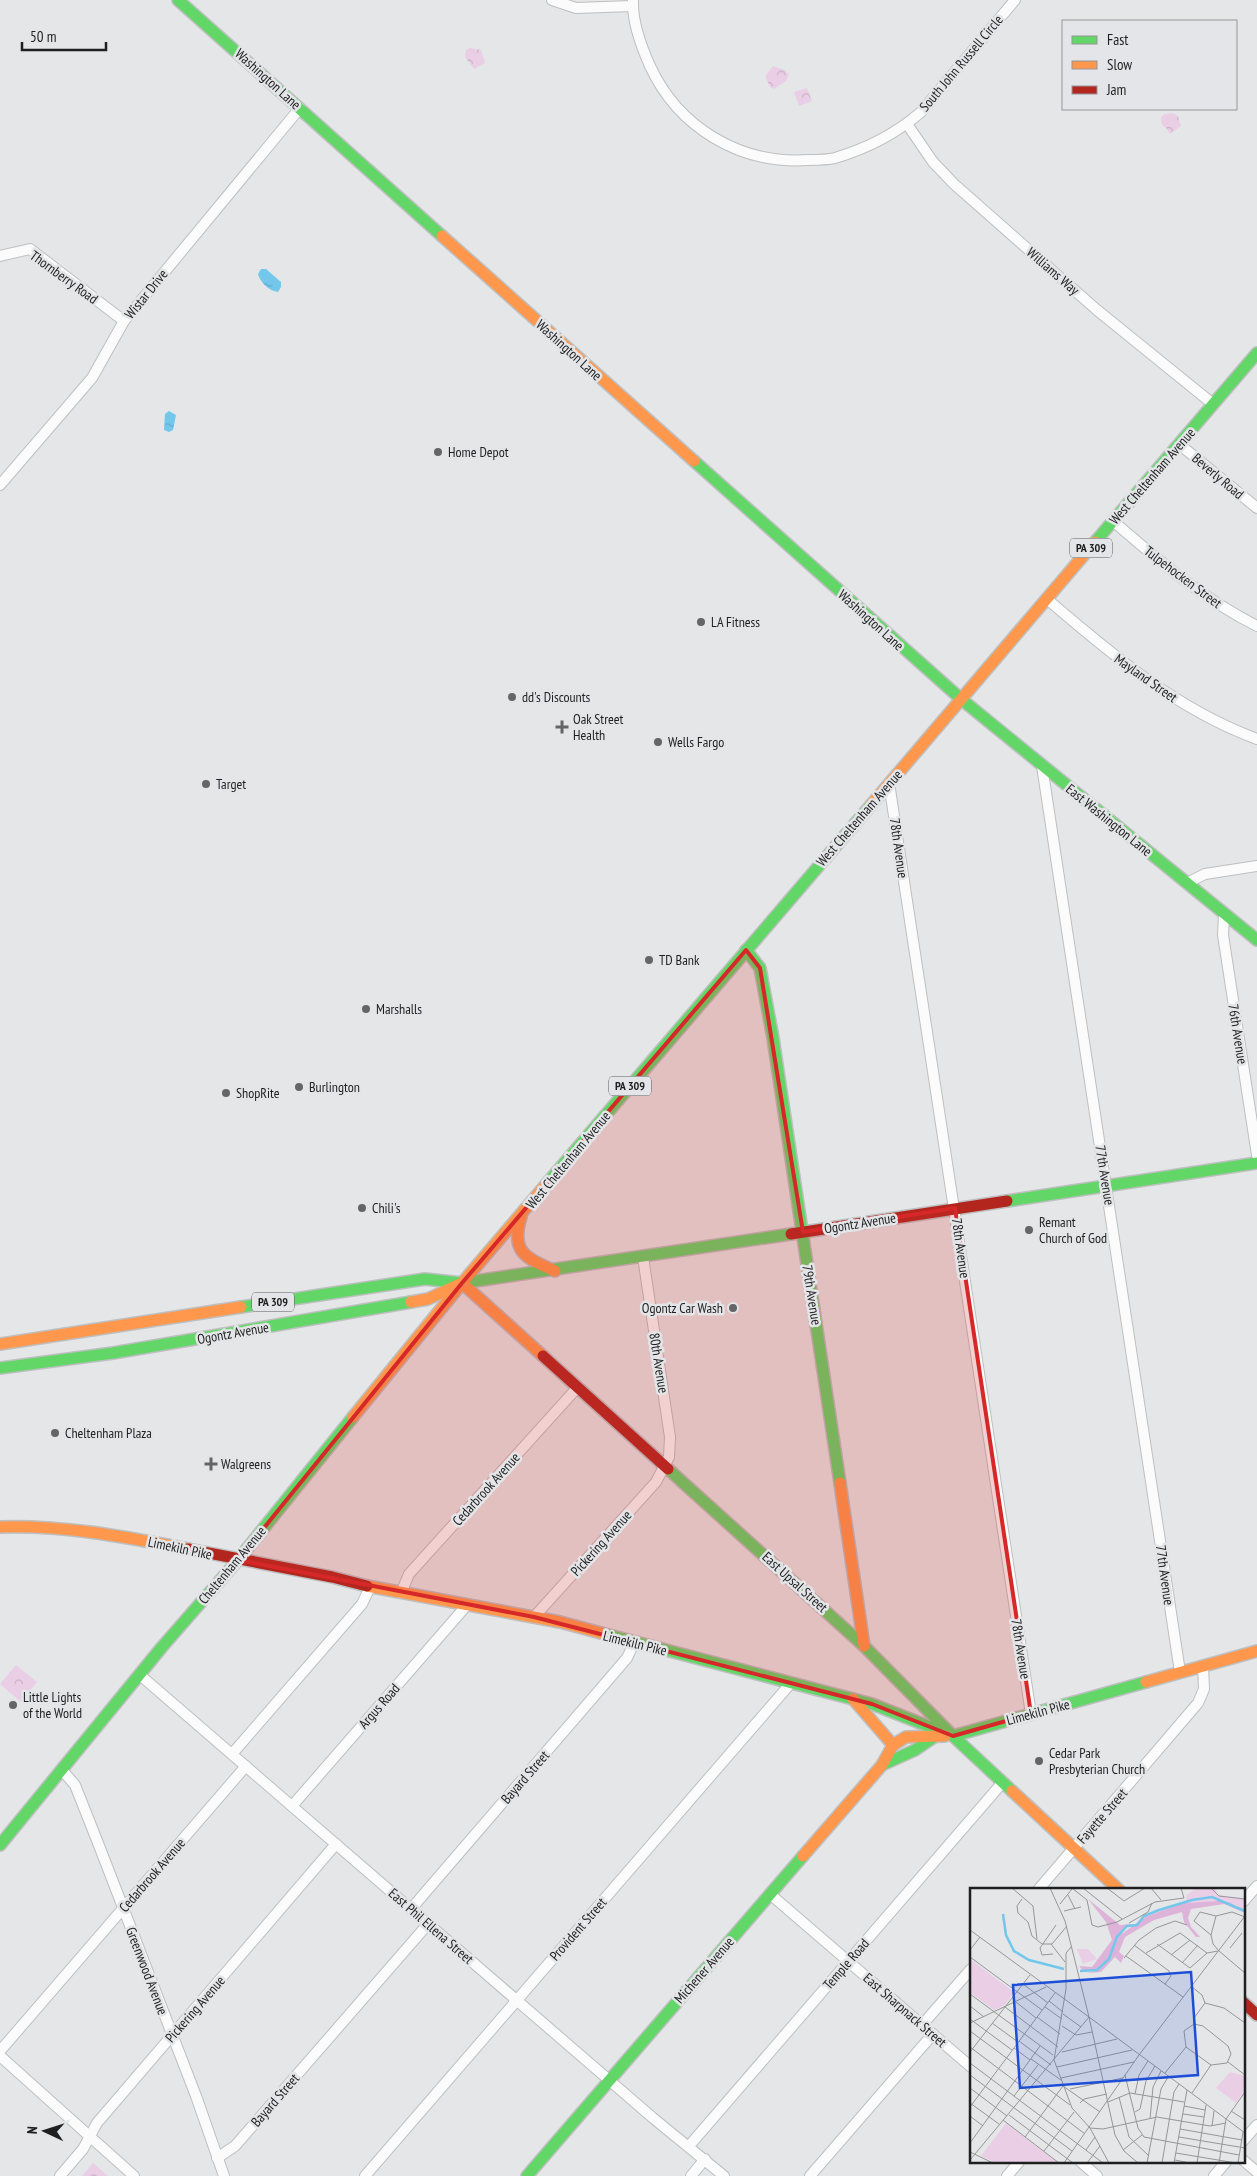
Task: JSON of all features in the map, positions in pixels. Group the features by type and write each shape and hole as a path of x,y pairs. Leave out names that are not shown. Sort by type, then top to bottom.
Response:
{"main road":[{"name":"Washington Lane","path":"180,0 961,699"},
{"name":"West Cheltenham Avenue","path":"462,1283 1257,353"},
{"name":"East Washington Lane","path":"961,699 1257,940"},
{"name":"79th Avenue","path":"746,950 760,968 773,1038 864,1646"},
{"name":"Ogontz Avenue","path":"0,1344 425,1279 462,1283 555,1271 1257,1163"},
{"path":"522,1215 516,1235 522,1254 528,1260 555,1271"},
{"name":"Ogontz Avenue","path":"0,1368 113,1354 428,1299 462,1283"},
{"name":"East Upsal Street","path":"462,1283 864,1646 953,1736 1117,1888"},
{"name":"Cheltenham Avenue","path":"0,1845 140,1675 238,1560 462,1283"},
{"name":"Limekiln Pike","path":"0,1527 48,1527 94,1531 400,1593 534,1617 872,1704 953,1736 1257,1651"},
{"path":"853,1700 893,1745 900,1739 914,1736 953,1736"},
{"name":"Michener Avenue","path":"882,1764 915,1750 934,1737"},
{"name":"Michener Avenue","path":"527,2176 882,1764 888,1748 893,1745"},
{"path":"1244,2003 1257,2015"}],"street":[{"path":"552,0 576,8 633,3"},
{"name":"South John Russell Circle","path":"633,3 642,48 657,80 679,112 712,138 750,154 790,162 833,159 871,144 906,124 921,112 1015,0"},
{"name":"Wistar Drive","path":"0,485 92,378 124,320 300,108"},
{"name":"Williams Way","path":"906,124 933,162 954,184 1097,310 1213,404"},
{"name":"Thornberry Road","path":"0,256 30,248 124,320"},
{"path":"1247,365 1257,374"},
{"name":"Beverly Road","path":"1179,444 1257,508"},
{"name":"Tulpehocken Street","path":"1113,521 1194,588 1230,613 1257,626"},
{"name":"Mayland Street","path":"1046,599 1122,663 1152,684 1191,708 1257,739"},
{"name":"77th Avenue","path":"1042,766 1180,1672"},
{"name":"78th Avenue","path":"889,783 1031,1714"},
{"path":"1187,883 1205,874 1257,866"},
{"name":"76th Avenue","path":"1224,914 1223,935 1257,1155"},
{"name":"80th Avenue","path":"642,1257 670,1437 669,1456 665,1468"},
{"name":"Cedarbrook Avenue","path":"400,1593 410,1574 577,1388"},
{"name":"Pickering Avenue","path":"534,1617 656,1482 665,1468"},
{"path":"232,1754 362,1604 370,1587"},
{"name":"Argus Road","path":"292,1806 467,1605"},
{"name":"Bayard Street","path":"411,1909 627,1658 634,1643"},
{"name":"Fayette Street","path":"1040,1888 1198,1703 1204,1689 1203,1666"},
{"name":"East Phil Ellena Street","path":"140,1675 724,2176"},
{"name":"Provident Street","path":"365,2176 791,1683"},
{"name":"Cedarbrook Avenue","path":"0,2051 246,1766"},
{"name":"Greenwood Avenue","path":"62,1770 75,1785 198,2102 224,2176"},
{"name":"Temple Road","path":"689,2146 1003,1782"},
{"name":"Pickering Avenue","path":"60,2176 83,2149 97,2123 336,1844"},
{"path":"1244,1901 1257,1886"},
{"name":"East Sharpnack Street","path":"770,1894 970,2066"},
{"name":"Bayard Street","path":"217,2158 235,2146 428,1924"},
{"path":"922,2025 970,1969"},
{"path":"810,2176 933,2034"},
{"path":"0,2056 134,2176"},
{"path":"1244,2140 1257,2126"},
{"path":"691,2176 706,2159"},
{"path":"1244,2161 1257,2172"},
{"path":"1007,2176 1017,2164"},
{"path":"1083,2164 1097,2176"},
{"path":"1214,2176 1224,2164"}],"highlighted area":[{"path":"746,950 760,968 803,1232 955,1208 1031,1714 953,1736 872,1704 534,1617 238,1560 462,1283"}],"green space":[{"path":"470,48 481,50 485,63 474,69 465,57 466,50"},
{"path":"773,66 789,74 786,81 774,89 770,87 765,76"},
{"path":"807,88 812,101 799,106 794,92"},
{"path":"1173,113 1178,116 1181,126 1170,134 1162,125 1161,117 1165,114"},
{"path":"16,1665 37,1682 21,1702 0,1684"},
{"path":"93,2163 108,2176 82,2176"}],"water":[{"path":"261,269 266,269 281,282 278,292 271,290 263,283 258,274"},
{"path":"169,411 176,415 173,430 169,432 164,430 165,414"}],"traffic: fast":[{"path":"178,0 442,236"},
{"path":"1095,542 1257,353"},
{"path":"694,461 961,699"},
{"path":"961,699 1257,940"},
{"path":"549,1181 871,805"},
{"path":"746,950 760,968 773,1038 840,1483"},
{"path":"1007,1201 1257,1163"},
{"path":"462,1283 791,1234"},
{"path":"241,1307 425,1279 462,1283"},
{"path":"0,1368 113,1353 411,1302"},
{"path":"0,1845 162,1647 238,1560 353,1417"},
{"path":"668,1469 864,1646 953,1736 1012,1791"},
{"path":"601,1633 872,1704 953,1736 1146,1682"},
{"path":"882,1765 915,1750 934,1737"},
{"path":"527,2176 803,1856"}],"traffic: slow":[{"path":"442,236 694,461"},
{"path":"871,805 1095,542"},
{"path":"411,1302 428,1299 462,1283 549,1181"},
{"path":"521,1217 518,1229 519,1246 523,1252 536,1262 555,1271"},
{"path":"353,1417 462,1283 543,1356"},
{"path":"0,1344 241,1307"},
{"path":"840,1483 864,1646"},
{"path":"0,1527 71,1530 118,1536 188,1549"},
{"path":"367,1586 560,1622 601,1633"},
{"path":"1146,1682 1257,1651"},
{"path":"853,1699 893,1745"},
{"path":"803,1856 882,1765 893,1745 906,1737 945,1736"},
{"path":"1012,1791 1117,1888"}],"traffic: jam":[{"path":"791,1234 1007,1201"},
{"path":"543,1356 668,1469"},
{"path":"188,1549 332,1577 367,1586"},
{"path":"1244,2003 1257,2015"}],"place":[{"name":"Home Depot","path":"438,452"},
{"name":"LA Fitness","path":"701,622"},
{"name":"dd's Discounts","path":"512,697"},
{"name":"Oak Street Health","path":"562,727"},
{"name":"Wells Fargo","path":"658,742"},
{"name":"Target","path":"206,784"},
{"name":"TD Bank","path":"649,960"},
{"name":"Marshalls","path":"366,1009"},
{"name":"Burlington","path":"299,1087"},
{"name":"ShopRite","path":"226,1093"},
{"name":"Chili's","path":"362,1208"},
{"name":"Remant Church of God","path":"1029,1230"},
{"name":"Ogontz Car Wash","path":"733,1308"},
{"name":"Cheltenham Plaza","path":"55,1433"},
{"name":"Walgreens","path":"211,1464"},
{"name":"Little Lights of the World","path":"13,1705"},
{"name":"Cedar Park Presbyterian Church","path":"1039,1761"}]}
